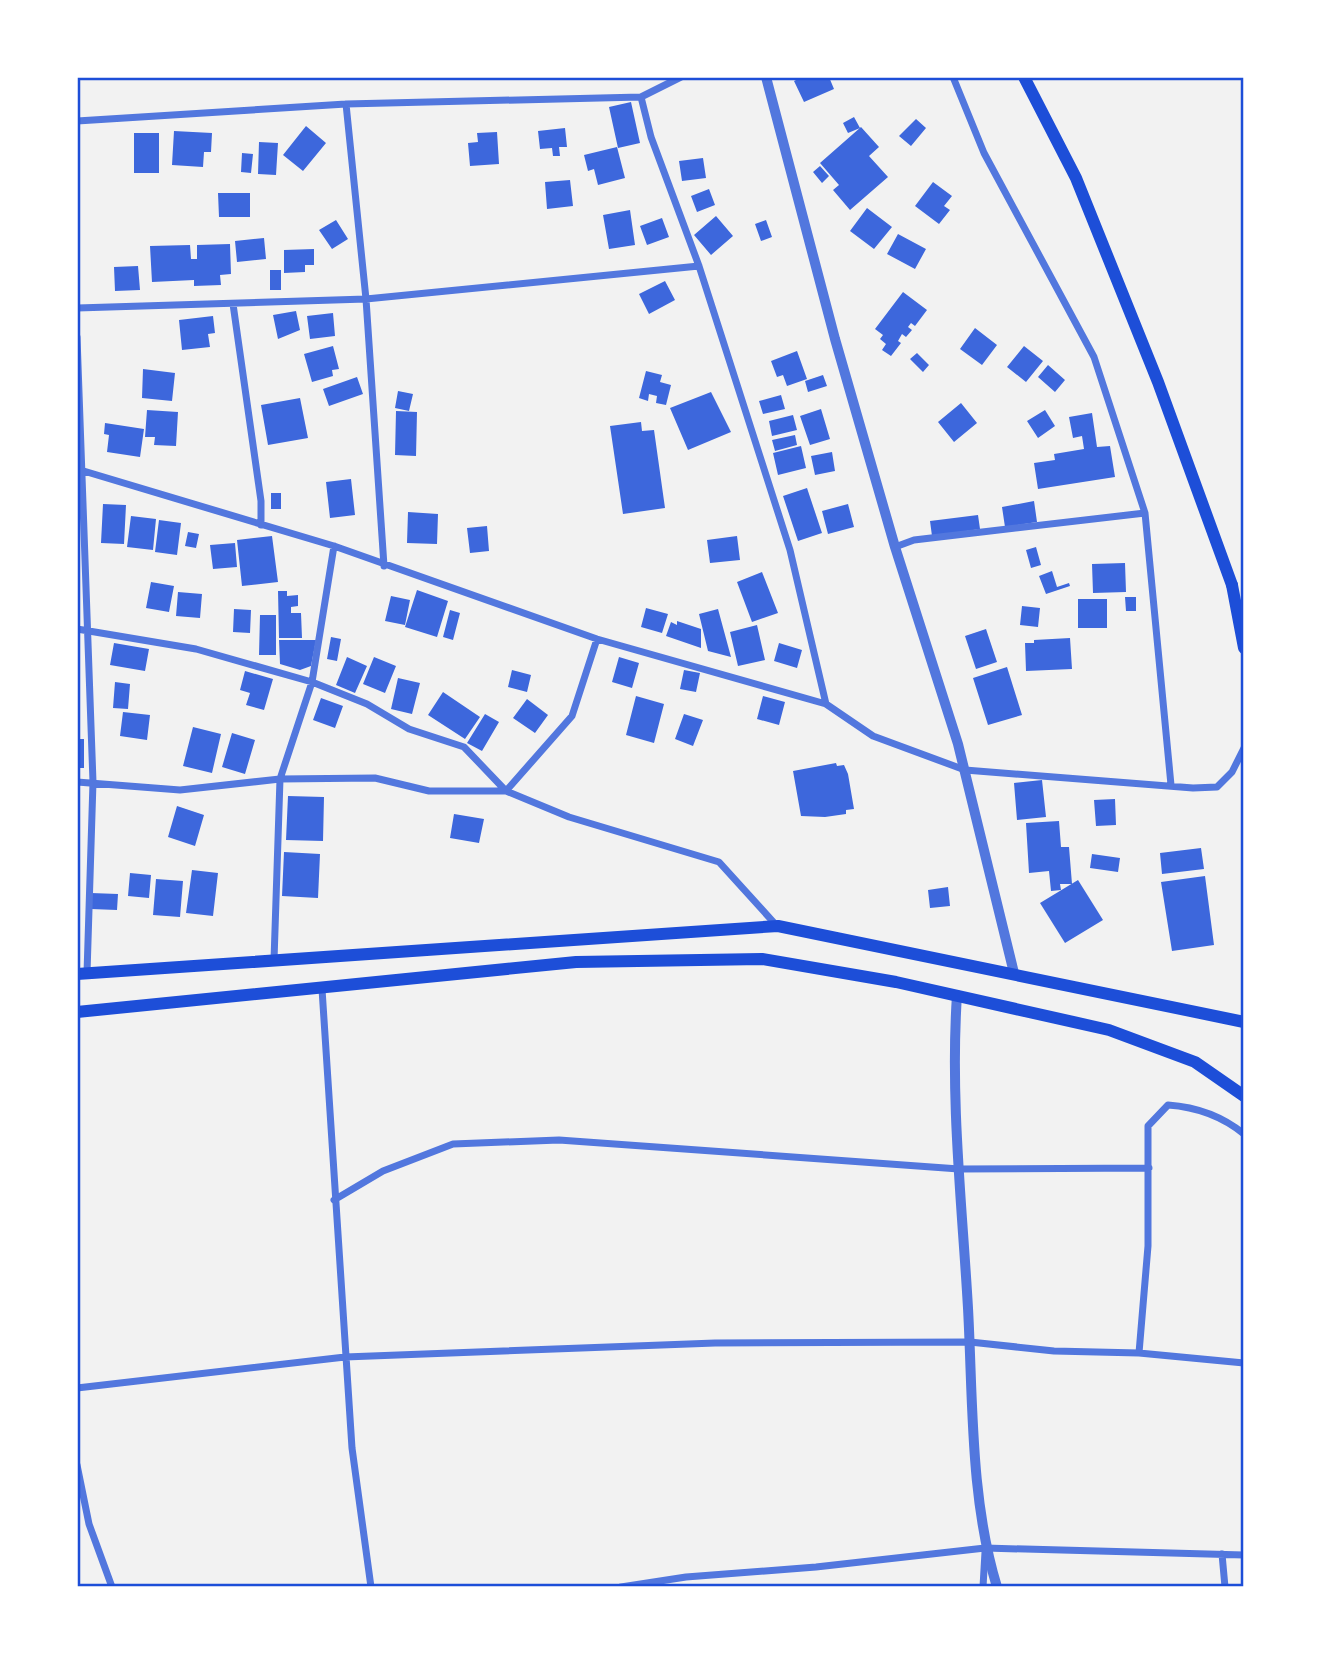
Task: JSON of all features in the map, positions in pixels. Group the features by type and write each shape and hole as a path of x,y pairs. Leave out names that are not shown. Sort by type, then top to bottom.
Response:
{"main road":[{"path":"1024,77 1081,191 1158,382 1244,623"},
{"path":"1232,585 1244,648"},
{"path":"82,974 778,926 1244,1023"},
{"path":"77,1012 576,962 762,959 957,995 1109,1030 1161,1047 1195,1062 1244,1096"}],"street":[{"path":"77,121 346,104 641,97 681,77"},
{"path":"766,77 835,339 895,547 965,770 1014,973"},
{"path":"953,77 984,153 1094,357 1145,513 1171,785"},
{"path":"641,97 651,137 699,265 790,551 826,704"},
{"path":"346,104 366,299 384,566"},
{"path":"77,309 366,299 699,265"},
{"path":"233,304 261,501 261,525"},
{"path":"77,337 93,782 82,974"},
{"path":"80,469 334,546 384,566 597,639 826,704 873,736 965,770 1010,776 1217,787 1232,772 1244,748"},
{"path":"895,547 914,540 1145,513"},
{"path":"274,960 280,779 312,682 334,546"},
{"path":"77,629 89,628 196,649 312,682 367,704 408,729 464,747 506,791"},
{"path":"506,791 572,716 597,639"},
{"path":"77,782 180,790 280,779 375,778 429,791 506,791 569,817 719,862 778,926"},
{"path":"322,989 352,1448 372,1587"},
{"path":"957,995 955,1093 985,1548 983,1587"},
{"path":"1139,1353 1148,1247 1148,1126 1168,1105 1191,1107 1229,1122 1244,1135"},
{"path":"334,1200 383,1171 453,1144 559,1140 959,1169 1149,1168"},
{"path":"77,1388 345,1357 715,1343 970,1342 1054,1351 1139,1353 1244,1363"},
{"path":"77,1465 89,1524 112,1587"},
{"path":"985,1548 997,1587"},
{"path":"621,1587 686,1577 816,1567 985,1548 1244,1555"},
{"path":"1222,1554 1225,1587"},
{"path":"685,1587 686,1577"}],"building":[{"path":"802,77 829,77 834,89 804,102 794,81"},
{"path":"631,102 640,143 618,148 609,107"},
{"path":"854,117 860,128 848,133 843,123"},
{"path":"916,119 926,128 911,146 899,136"},
{"path":"306,126 326,143 303,171 283,155"},
{"path":"861,127 879,147 869,156 888,177 850,210 833,190 839,185 820,163"},
{"path":"565,128 567,147 559,147 560,156 553,156 552,148 540,149 538,131"},
{"path":"174,131 212,133 211,152 204,152 203,167 172,165"},
{"path":"497,132 499,164 470,166 468,143 478,142 477,133"},
{"path":"134,133 159,133 159,173 134,173"},
{"path":"259,142 278,143 276,175 258,174"},
{"path":"617,147 625,178 598,185 594,169 588,171 584,155"},
{"path":"242,153 253,154 251,173 241,172"},
{"path":"703,158 706,178 682,181 679,161"},
{"path":"820,166 829,176 822,183 813,172"},
{"path":"570,180 573,206 547,209 545,182"},
{"path":"933,182 952,196 944,206 950,210 939,224 915,206"},
{"path":"709,189 715,205 697,212 691,196"},
{"path":"218,193 250,193 250,217 219,217"},
{"path":"867,208 892,227 874,249 850,231"},
{"path":"630,210 635,245 609,249 603,215"},
{"path":"716,216 733,236 711,255 694,235"},
{"path":"662,218 669,237 647,245 640,226"},
{"path":"336,220 348,239 332,249 319,230"},
{"path":"766,220 772,237 761,241 755,224"},
{"path":"898,234 926,249 915,269 887,254"},
{"path":"264,238 266,259 237,262 235,241"},
{"path":"230,244 231,274 220,275 221,285 194,286 194,280 152,282 150,246 190,245 191,259 197,259 197,245"},
{"path":"314,249 314,265 305,265 305,272 284,273 284,250"},
{"path":"138,266 140,290 115,291 114,267"},
{"path":"270,270 281,270 281,290 270,290"},
{"path":"665,281 675,300 649,314 639,294"},
{"path":"903,292 927,310 915,326 911,323 908,327 912,330 906,337 902,334 898,341 901,343 891,356 882,350 886,344 880,339 883,335 875,329"},
{"path":"296,311 300,330 278,339 273,315"},
{"path":"333,313 335,336 310,339 307,316"},
{"path":"213,316 215,333 208,334 210,347 182,350 179,320"},
{"path":"975,328 997,345 982,365 960,349"},
{"path":"333,346 339,369 332,370 333,376 312,382 304,354"},
{"path":"1024,346 1043,361 1026,382 1007,367"},
{"path":"797,351 807,379 787,386 783,375 777,377 771,361"},
{"path":"917,353 929,365 923,372 910,359"},
{"path":"1048,365 1065,380 1055,392 1038,377"},
{"path":"143,369 175,373 172,401 142,398"},
{"path":"646,371 662,375 660,382 671,385 666,405 656,403 657,396 649,394 648,401 639,398"},
{"path":"823,375 827,386 808,392 805,381"},
{"path":"357,377 363,394 329,406 323,389"},
{"path":"398,391 413,394 409,411 395,408"},
{"path":"711,392 731,432 688,450 670,408"},
{"path":"781,395 785,409 763,414 759,401"},
{"path":"300,398 308,438 268,445 261,405"},
{"path":"961,403 977,423 954,442 938,422"},
{"path":"821,409 830,439 810,445 800,416"},
{"path":"147,410 178,412 176,446 154,445 155,437 145,437"},
{"path":"1045,410 1055,426 1038,438 1027,421"},
{"path":"396,411 417,412 416,456 395,455"},
{"path":"1092,413 1097,447 1110,446 1115,477 1038,489 1034,463 1055,460 1054,454 1084,449 1082,436 1073,438 1069,417"},
{"path":"793,415 797,430 772,436 769,421"},
{"path":"641,422 642,431 654,430 665,508 623,514 610,426"},
{"path":"105,423 144,429 140,457 107,452 109,435 104,434"},
{"path":"795,435 797,445 775,451 772,440"},
{"path":"801,446 806,468 778,475 773,453"},
{"path":"832,452 835,471 815,475 811,456"},
{"path":"351,479 355,515 330,518 326,482"},
{"path":"807,488 822,533 798,541 783,496"},
{"path":"271,493 281,493 281,509 271,509"},
{"path":"1034,501 1037,522 1005,527 1002,507"},
{"path":"103,504 126,505 124,544 101,543"},
{"path":"848,504 854,527 828,534 822,511"},
{"path":"408,512 438,514 437,544 407,543"},
{"path":"978,515 980,529 932,536 930,521"},
{"path":"131,516 156,519 153,550 127,547"},
{"path":"159,520 181,523 177,555 155,552"},
{"path":"487,526 489,551 470,553 467,528"},
{"path":"188,532 199,534 196,548 185,546"},
{"path":"272,536 278,582 242,586 237,540"},
{"path":"737,536 740,560 710,563 707,540"},
{"path":"235,543 237,567 213,569 210,545"},
{"path":"1036,547 1041,565 1031,568 1026,550"},
{"path":"1125,563 1126,592 1093,593 1092,564"},
{"path":"1052,571 1057,587 1069,583 1070,586 1046,594 1039,576"},
{"path":"762,572 778,613 752,622 737,582"},
{"path":"151,582 174,586 169,612 146,608"},
{"path":"417,590 448,601 437,637 405,627"},
{"path":"278,591 287,591 287,596 298,595 298,606 291,607 291,613 301,613 302,638 279,638"},
{"path":"178,592 202,594 200,618 176,616"},
{"path":"391,596 410,600 405,625 385,621"},
{"path":"1125,597 1136,597 1136,611 1126,611"},
{"path":"1078,599 1107,599 1107,628 1078,628"},
{"path":"1022,606 1040,608 1038,627 1020,625"},
{"path":"646,608 668,614 662,633 641,627"},
{"path":"234,609 251,610 250,633 233,632"},
{"path":"718,609 731,657 708,651 699,614"},
{"path":"450,610 460,613 453,640 443,637"},
{"path":"260,615 276,615 276,655 259,655"},
{"path":"677,621 701,629 701,648 666,636 671,622 677,625"},
{"path":"757,625 765,660 738,666 730,632"},
{"path":"986,629 997,662 976,669 965,636"},
{"path":"331,637 341,639 337,661 327,659"},
{"path":"1070,638 1072,669 1026,671 1025,643"},
{"path":"279,640 316,640 311,666 300,670 280,664"},
{"path":"114,643 149,649 145,671 110,665"},
{"path":"779,643 802,650 797,668 774,661"},
{"path":"347,657 367,666 355,693 336,685"},
{"path":"374,657 396,666 385,693 363,684"},
{"path":"619,657 639,663 632,688 612,682"},
{"path":"1007,667 1022,715 988,725 973,678"},
{"path":"512,670 531,675 527,692 508,687"},
{"path":"684,670 700,673 696,692 680,689"},
{"path":"245,671 273,679 264,710 246,705 250,693 240,690"},
{"path":"398,678 420,683 412,714 391,709"},
{"path":"115,682 130,684 128,709 113,708"},
{"path":"443,692 480,717 465,739 428,715"},
{"path":"636,696 664,704 654,743 626,735"},
{"path":"763,696 785,702 779,725 757,719"},
{"path":"321,698 343,706 335,728 313,720"},
{"path":"527,699 548,715 535,733 513,718"},
{"path":"123,712 150,715 147,740 120,736"},
{"path":"485,714 499,722 482,751 467,743"},
{"path":"684,714 703,720 693,746 675,739"},
{"path":"193,727 221,734 212,773 183,766"},
{"path":"232,733 255,740 245,774 222,767"},
{"path":"77,739 84,739 84,768 77,768"},
{"path":"836,763 837,766 844,765 848,774 854,809 846,810 846,814 825,817 801,816 793,771"},
{"path":"1042,780 1046,817 1017,820 1014,783"},
{"path":"288,796 324,797 323,841 286,840"},
{"path":"1115,799 1116,825 1096,826 1094,800"},
{"path":"177,806 204,815 195,846 168,837"},
{"path":"454,814 484,819 479,843 450,838"},
{"path":"1059,821 1061,847 1069,847 1072,884 1060,884 1061,890 1051,891 1049,871 1029,873 1026,823"},
{"path":"1201,848 1204,869 1162,874 1160,853"},
{"path":"284,852 320,854 318,898 282,896"},
{"path":"1092,854 1120,858 1118,872 1090,868"},
{"path":"192,870 218,873 213,916 186,913"},
{"path":"130,873 151,875 149,898 128,896"},
{"path":"1205,876 1214,945 1172,951 1161,882"},
{"path":"156,879 183,881 180,917 153,915"},
{"path":"1078,880 1103,920 1065,943 1040,903"},
{"path":"948,887 950,906 930,908 928,890"},
{"path":"91,893 118,894 117,910 91,909"}]}
